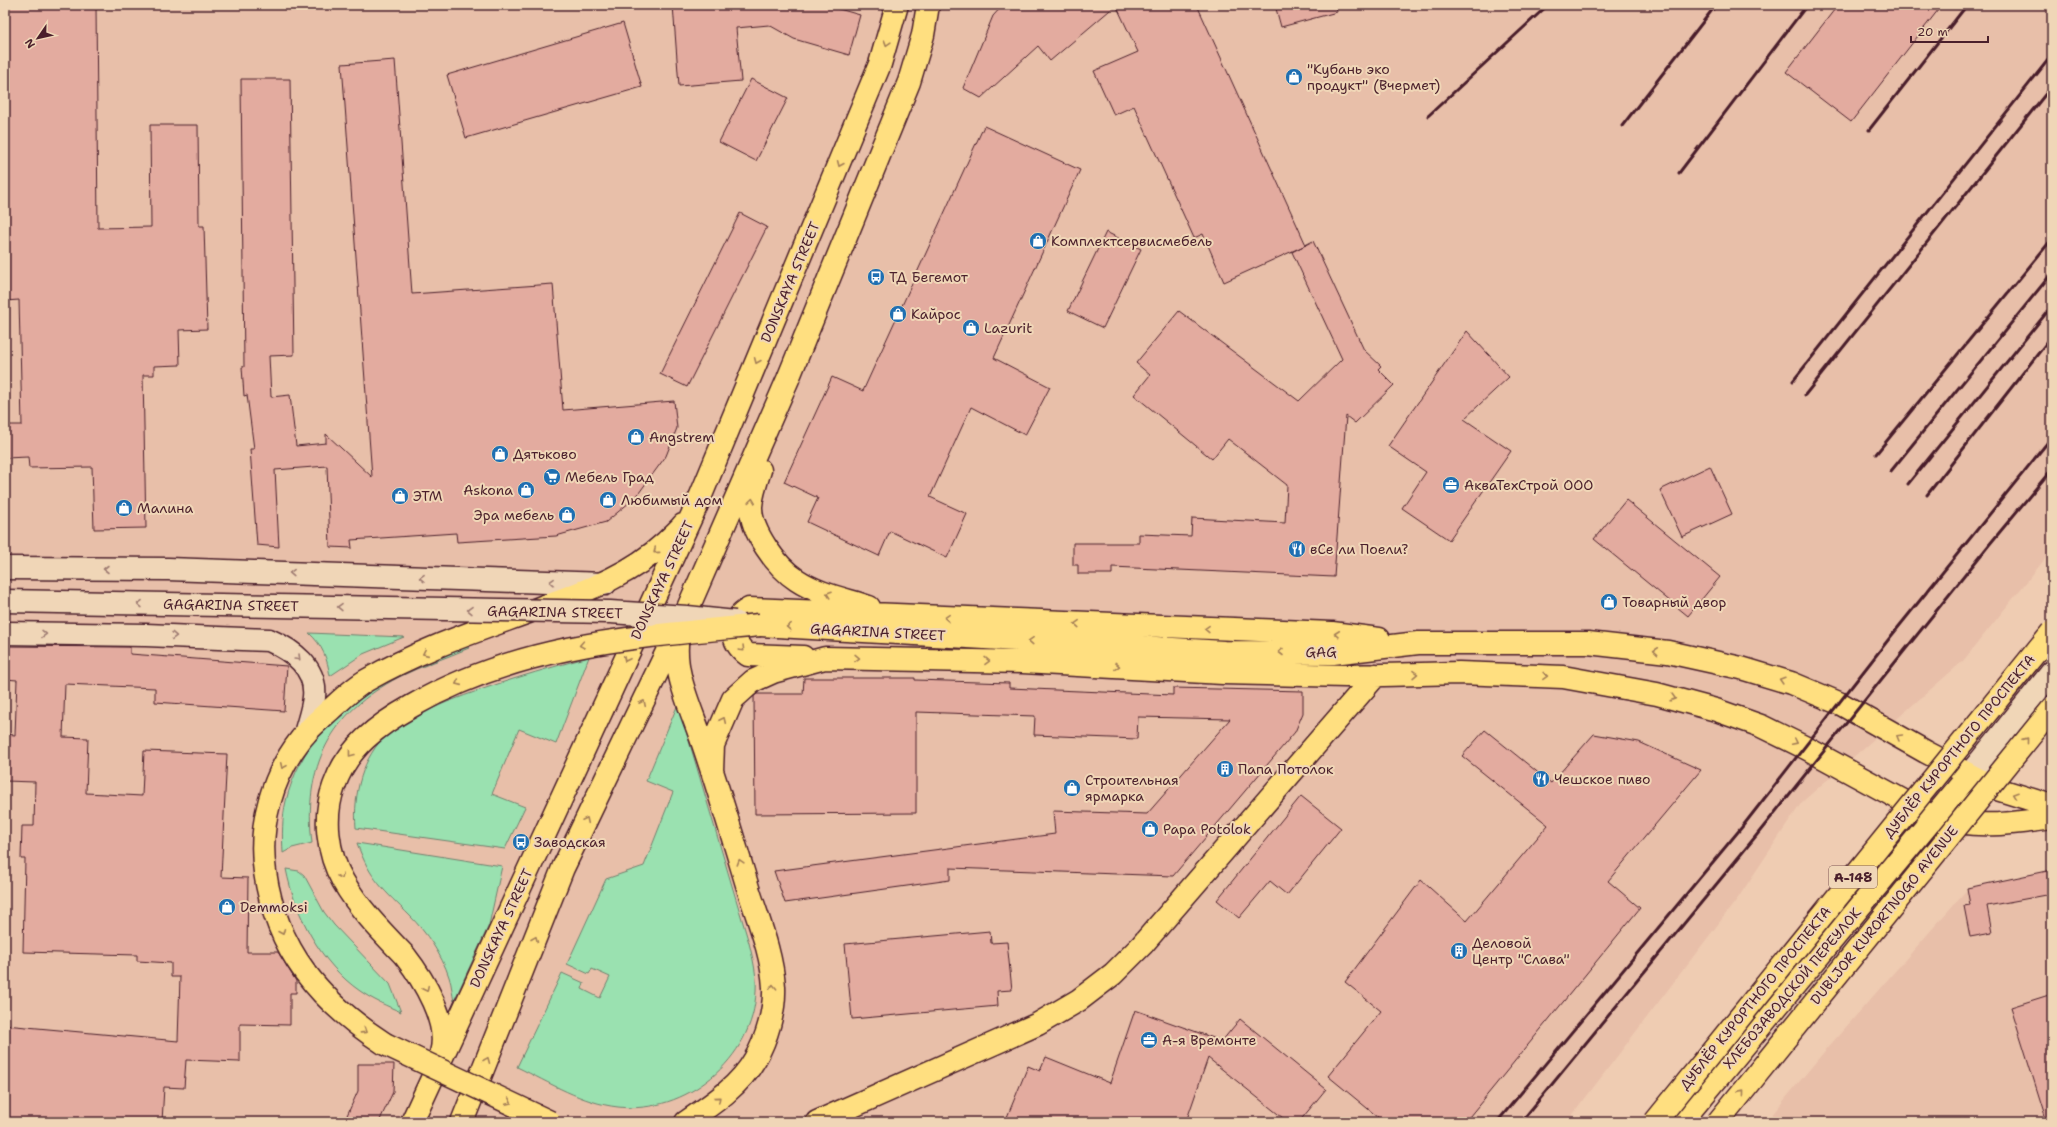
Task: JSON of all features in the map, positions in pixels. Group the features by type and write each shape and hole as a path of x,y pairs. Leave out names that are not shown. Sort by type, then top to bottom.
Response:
{"main road":[{"name":"DONSKAYA STREET","path":"412,1122 699,500 880,64 896,5"},
{"path":"462,1122 563,868 688,608 788,379 909,82 923,35 928,5"},
{"path":"788,379 754,488 751,507 753,523 765,545 780,565 796,580 813,588 893,615"},
{"path":"550,1122 385,1044 360,1028 326,998 305,974 287,944 278,925 268,893 263,844 269,804 277,779 286,760 305,734 340,700 366,680 439,646 605,584 632,568 655,551 681,528 699,500"},
{"path":"686,1122 716,1101 740,1078 755,1060 765,1036 772,1011 774,987 767,949 712,771 684,687 677,660 676,647 678,635 688,608"},
{"path":"2052,806 1997,789 1842,704 1791,682 1741,668 1668,652 1588,643 1418,643 1332,633 749,609 742,613 734,624 734,636 736,643 748,655 1023,662 1224,673 1346,676 1459,674 1563,677 1657,694 1716,710 1761,726 1806,748 1933,817 1953,823 1979,826 2052,818"},
{"path":"435,1071 443,1046 442,1032 436,1008 420,976 405,956 353,897 335,862 330,842 328,823 331,794 344,763 364,739 396,715 427,697 469,678 512,662 565,648 623,638 760,625"},
{"name":"GAGARINA STREET","path":"760,625 1224,652"},
{"name":"ДУБЛЁР КУРОРТНОГО ПРОСПЕКТА","path":"1655,1122 2052,632"},
{"name":"GAG","path":"1224,652 1333,653 1418,643"},
{"path":"712,771 713,745 732,699 753,681 772,672 825,658"},
{"path":"817,1122 1038,1024 1079,1000 1113,974 1142,946 1376,675"},
{"name":"DUBLJOR KURORTNOGO AVENUE","path":"1718,1122 2052,709"},
{"name":"ХЛЕБОЗАВОДСКОЙ ПЕРЕУЛОК","path":"1681,1122 1969,775"}],"street":[{"path":"5,568 168,569 605,584"},
{"name":"GAGARINA STREET","path":"5,601 610,612 687,617 760,625"},
{"path":"5,633 146,635 269,640 285,647 296,655 309,671 314,696 305,734"},
{"path":"1969,775 2052,672"}],"shaded area":[{"path":"5,5 2052,5 2052,550 1963,661 1802,802 1738,898 1567,1122 5,1122"},
{"path":"1970,886 1973,902 2052,891 2052,1122 1766,1122 1824,1052"}],"green space":[{"path":"309,633 404,637 363,654 330,676 324,653"},
{"path":"468,645 469,648 399,677 375,691 355,707 339,725 326,745 317,767 312,790 310,816 312,843 292,848 283,853 282,833 284,814 286,801 292,782 300,764 322,730 350,703 383,681"},
{"path":"589,657 556,744 519,729 492,794 525,807 505,849 356,828 356,802 361,777 372,753 388,733 416,716 465,695"},
{"path":"678,704 749,943 756,985 752,1016 743,1039 729,1060 711,1078 691,1092 668,1102 643,1107 618,1107 605,1105 579,1097 517,1067 562,973 584,983 582,989 600,998 610,977 592,969 589,974 567,964 606,879 644,866 673,792 646,781"},
{"path":"357,843 502,866 489,925 454,1001 451,983 438,952 416,922 385,891 373,876"},
{"path":"286,869 299,871 304,875 324,912 334,925 390,984 401,1012 360,991 333,967 322,953 303,921 290,886"}],"building":[{"path":"5,5 96,5 98,228 151,227 150,125 198,125 199,226 204,226 207,329 179,330 180,365 154,366 154,375 143,375 146,528 94,529 92,467 29,468 28,457 5,458 5,425 22,425 19,300 5,301"},
{"path":"673,5 825,5 860,15 849,55 794,39 769,25 736,28 741,81 679,86"},
{"path":"1003,5 1116,5 1050,61 1038,46 981,98 963,88 993,16"},
{"path":"1116,5 1197,5 1306,245 1224,282 1203,234 1194,238 1134,106 1114,115 1094,71 1138,52"},
{"path":"1275,5 1336,5 1337,12 1281,27"},
{"path":"1838,5 1942,5 1851,122 1786,72"},
{"path":"623,23 642,87 466,138 447,75"},
{"path":"395,60 412,294 553,284 563,410 674,401 677,428 666,456 636,497 606,522 556,536 457,542 456,533 351,540 352,548 330,547 327,466 275,470 279,547 257,545 250,449 254,449 247,395 244,396 242,367 244,367 241,79 290,79 294,355 269,356 271,397 290,395 296,446 326,443 326,434 372,477 342,64"},
{"path":"751,79 788,98 756,161 719,142"},
{"path":"984,126 1080,170 994,358 1050,387 1025,435 971,407 930,497 967,514 947,558 890,531 879,556 807,522 818,498 784,482 832,377 863,391"},
{"path":"740,213 767,227 687,387 660,374"},
{"path":"1106,232 1141,249 1103,328 1068,311"},
{"path":"1313,241 1364,350 1381,366 1378,369 1394,385 1355,423 1346,416 1334,577 1112,567 1112,574 1078,574 1078,565 1073,565 1073,543 1139,543 1139,534 1191,536 1192,518 1285,523 1287,485 1228,439 1212,459 1134,395 1150,375 1136,363 1179,311 1299,401 1342,359 1292,252"},
{"path":"1467,331 1509,377 1464,419 1511,451 1449,540 1402,508 1426,472 1388,446"},
{"path":"1710,466 1732,514 1682,537 1660,490"},
{"path":"1626,500 1720,577 1688,616 1594,539"},
{"path":"5,646 130,647 130,654 287,666 284,711 155,702 155,688 65,684 63,737 88,738 86,793 142,796 144,751 227,754 221,877 248,878 247,952 278,952 296,981 296,993 290,993 290,1025 240,1024 240,1062 186,1060 184,1088 164,1087 162,1122 5,1122 5,1025 178,1041 180,977 171,977 171,963 137,961 137,955 23,952 25,859 21,859 22,826 34,826 35,782 5,781 5,734 15,735 17,680 5,679"},
{"path":"804,678 915,678 915,680 1009,683 1009,688 1173,695 1173,688 1303,691 1303,713 1295,732 1173,876 950,868 950,880 785,903 774,871 1055,834 1053,811 1147,814 1230,719 1138,717 1137,739 1034,735 1035,716 916,712 916,813 755,814 754,696 757,694 803,694"},
{"path":"1485,730 1551,783 1594,734 1639,742 1701,770 1608,881 1640,908 1465,1122 1384,1122 1328,1076 1381,1011 1345,982 1421,880 1467,921 1548,825 1462,756"},
{"path":"1301,796 1341,828 1287,895 1270,881 1239,918 1217,900"},
{"path":"2052,870 2052,894 1987,906 1992,933 1970,937 1964,906 1970,905 1967,888"},
{"path":"990,931 991,943 1007,942 1012,990 997,991 998,1006 852,1019 845,944"},
{"path":"2052,994 2052,1122 2047,1122 2011,1007"},
{"path":"1135,1010 1222,1041 1240,1019 1326,1089 1299,1122 1288,1122 1208,1058 1186,1122 1005,1122 1028,1066 1040,1071 1046,1057 1110,1083"},
{"path":"358,1064 394,1064 393,1092 379,1122 344,1122 358,1091"}],"railway":[{"path":"1428,116 1548,5"},
{"path":"1622,126 1716,5"},
{"path":"1679,173 1807,5"},
{"path":"1869,130 1967,5"},
{"path":"1793,381 2052,55"},
{"path":"1805,395 2052,86"},
{"path":"1876,454 2052,239"},
{"path":"1891,471 2052,273"},
{"path":"1908,484 2052,306"},
{"path":"1927,495 2052,336"},
{"path":"1497,1122 1742,827 1892,635 2052,437"},
{"path":"1521,1122 1756,836 1989,545 2052,469"}],"place":[{"name":"\"Кубань эко продукт\" (Вчермет)","path":"1294,77"},
{"name":"Комплектсервисмебель","path":"1038,241"},
{"name":"ТД Бегемот","path":"876,277"},
{"name":"Кайрос","path":"898,314"},
{"name":"Lazurit","path":"971,328"},
{"name":"Angstrem","path":"636,437"},
{"name":"Дятьково","path":"500,454"},
{"name":"Мебель Град","path":"552,477"},
{"name":"АкваТехСтрой ООО","path":"1451,485"},
{"name":"Askona","path":"526,490"},
{"name":"ЭТМ","path":"400,496"},
{"name":"Любимый дом","path":"608,500"},
{"name":"Малина","path":"124,508"},
{"name":"Эра мебель","path":"567,515"},
{"name":"вСе ли Поели?","path":"1297,549"},
{"name":"Товарный двор","path":"1609,602"},
{"name":"Папа Потолок","path":"1225,769"},
{"name":"Чешское пиво","path":"1541,779"},
{"name":"Строительная ярмарка","path":"1072,788"},
{"name":"Papa Potolok","path":"1150,829"},
{"name":"Заводская","path":"521,842"},
{"name":"Demmoksi","path":"227,907"},
{"name":"Деловой Центр \"Слава\"","path":"1459,951"},
{"name":"А-я Времонте","path":"1149,1040"}]}
